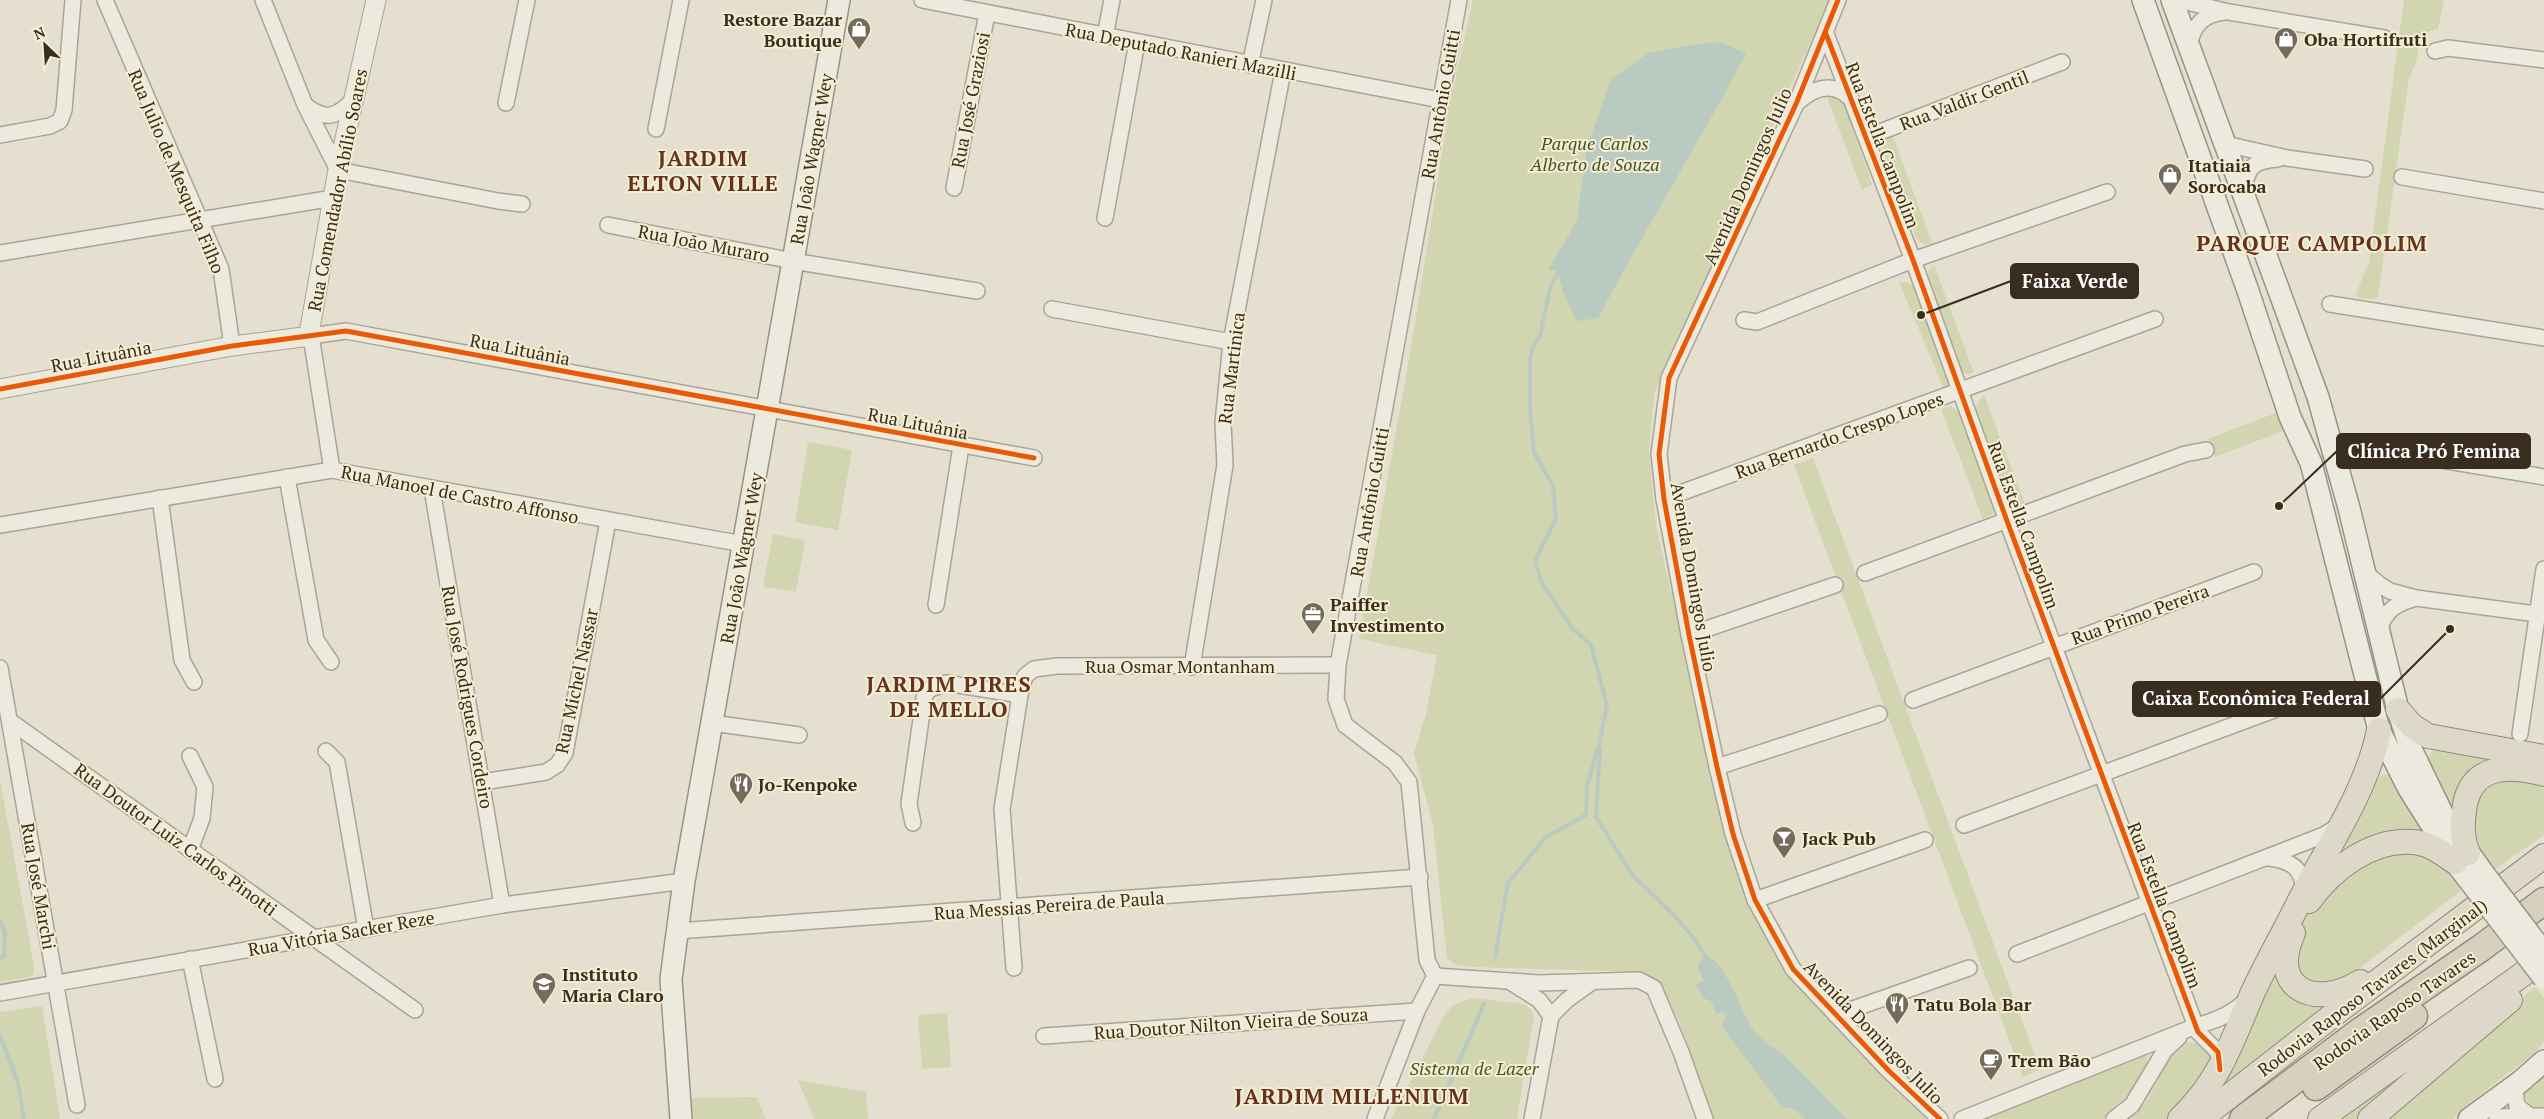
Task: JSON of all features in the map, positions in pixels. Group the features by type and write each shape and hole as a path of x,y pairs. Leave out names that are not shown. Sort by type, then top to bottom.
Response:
{"highway":[{"path":"2398,710 2412,726 2428,736 2544,756"},
{"path":"2180,1119 2210,1086 2220,1070 2254,990 2368,768 2375,752 2379,730"},
{"path":"2439,935 2348,990 2327,995 2306,994 2295,985 2289,974 2286,962 2287,946 2310,900 2326,881 2366,851 2389,843 2414,842 2461,857 2462,825 2469,790 2485,773 2506,769 2528,770 2544,774"},
{"path":"2467,915 2544,846"},
{"name":"Rodovia Raposo Tavares (Marginal)","path":"2200,1119 2337,1012 2544,856"},
{"name":"Rodovia Raposo Tavares","path":"2243,1119 2359,1032 2482,948 2544,901"},
{"name":"Rodovia Raposo Tavares","path":"2273,1119 2544,922"},
{"path":"2320,1119 2544,959"},
{"path":"2370,1119 2544,971"}],"main road":[{"name":"Rua João Wagner Wey","path":"681,1119 671,979 684,881 839,0"},
{"path":"2143,0 2247,288 2290,418 2311,463 2379,730 2409,789 2478,879 2544,954"},
{"path":"2172,0 2318,398 2380,628 2398,710 2410,747 2461,857"},
{"path":"2478,879 2544,978"},
{"path":"2469,1119 2520,1082 2544,1061"}],"street":[{"path":"0,135 50,126 60,121 64,110 73,0"},
{"name":"Rua Julio de Mesquita Filho","path":"105,0 221,269 232,346"},
{"path":"263,0 305,105 338,170 522,204"},
{"name":"Rua Comendador Abílio Soares","path":"332,470 310,328 338,170 376,0"},
{"path":"506,103 527,0"},
{"path":"656,129 681,0"},
{"name":"Rua Deputado Ranieri Mazilli","path":"922,0 1250,65 1440,100"},
{"path":"1105,36 1112,0"},
{"path":"1250,65 1264,0"},
{"name":"Rua Antônio Guitti","path":"1435,976 1427,960 1409,782 1396,763 1345,725 1336,699 1338,665 1459,0"},
{"name":"Avenida Domingos Julio","path":"1838,0 1826,34 1796,104 1670,378 1659,454 1664,499 1689,635 1733,834 1755,900 1793,969 1889,1071 1940,1119"},
{"path":"1832,16 1845,0"},
{"path":"2178,0 2228,12 2384,38"},
{"path":"2189,48 2198,5"},
{"path":"2195,26 2205,18 2217,13 2228,12"},
{"name":"Rua José Graziosi","path":"954,188 987,13"},
{"name":"Rua Estella Campolim","path":"1826,34 1913,260 2053,646 2198,1032 2218,1052 2220,1070"},
{"path":"1105,218 1137,42"},
{"path":"2435,51 2448,48 2544,60"},
{"name":"Rua Valdir Gentil","path":"1867,137 2062,62"},
{"name":"Rua Martinica","path":"1192,667 1226,465 1223,422 1231,342 1283,71"},
{"name":"Rua Estella Campolim","path":"1796,104 1805,95 1821,88 1838,89 1850,98"},
{"path":"305,105 318,114 329,116 342,112 353,100"},
{"path":"2225,144 2287,158 2364,169"},
{"path":"2242,192 2249,170 2254,164 2262,160 2287,158"},
{"path":"2402,177 2544,201"},
{"path":"1744,320 1757,322 1913,260 2107,192"},
{"path":"0,253 333,198"},
{"name":"Rua João Muraro","path":"608,225 793,261 977,291"},
{"path":"2330,304 2544,338"},
{"path":"1052,309 1231,342"},
{"name":"Rua Bernardo Crespo Lopes","path":"1664,499 2155,319"},
{"name":"Rua Lituânia","path":"0,389 232,346 346,330 961,446 1034,458"},
{"path":"936,605 961,446"},
{"path":"1865,573 2185,454 2206,450"},
{"path":"2393,452 2544,476"},
{"name":"Rua Manoel de Castro Affonso","path":"0,524 332,470 743,544"},
{"path":"287,477 316,640 331,662"},
{"name":"Rua José Rodrigues Cordeiro","path":"432,489 483,782 502,905"},
{"path":"160,498 182,660 194,682"},
{"name":"Rua Michel Nassar","path":"483,782 546,772 557,765 565,753 608,521"},
{"path":"2520,734 2541,614 2544,569"},
{"name":"Rua Primo Pereira","path":"1913,700 2254,572"},
{"path":"2365,572 2380,586 2390,591 2416,598 2541,614"},
{"path":"1689,635 1835,585"},
{"path":"2380,628 2383,619 2391,609 2416,598"},
{"name":"Rua Osmar Montanham","path":"1020,695 1025,676 1034,669 1058,666 1338,665"},
{"name":"Rua José Marchi","path":"0,668 77,1105"},
{"path":"913,823 909,804 924,698 928,690 946,683 1020,695 1002,809 1014,968"},
{"path":"1964,825 2274,710"},
{"path":"1718,767 1879,714"},
{"name":"Rua Doutor Luiz Carlos Pinotti","path":"10,720 415,1010"},
{"path":"712,723 799,735"},
{"path":"326,751 337,762 366,929"},
{"path":"190,756 205,787 202,818 190,850"},
{"path":"2017,954 2324,835 2340,824"},
{"path":"1755,900 1925,840"},
{"path":"2266,858 2286,860 2292,864 2303,880 2303,894"},
{"name":"Rua Messias Pereira de Paula","path":"677,931 1420,877"},
{"name":"Rua Vitória Sacker Reze","path":"0,993 502,905 684,881"},
{"path":"190,959 215,1078"},
{"path":"1836,1015 1968,968"},
{"path":"1375,1119 1417,1011 1435,976 1509,981 1639,980 1654,988 1705,1119"},
{"path":"1509,981 1539,1000 1552,1016"},
{"path":"1532,1119 1552,1016 1567,1000 1592,981"},
{"path":"1962,1119 1977,1116 2227,1015 2245,1001 2254,990"},
{"name":"Rua Doutor Nilton Vieira de Souza","path":"1044,1036 1417,1011"},
{"path":"2114,1119 2132,1105 2172,1043 2196,1026"},
{"path":"2146,1048 2154,1048 2157,1051 2154,1070"},
{"path":"2520,1082 2508,1113 2537,1116"},
{"path":"1692,1119 1699,1102"}],"green space":[{"name":"Parque Carlos Alberto de Souza","path":"1473,0 1829,0 1654,395 1649,451 1656,525 1726,837 1748,902 1780,964 1886,1080 1928,1119 1714,1119 1679,1022 1660,981 1639,972 1475,967 1456,965 1447,958 1433,825 1414,753 1426,714 1437,655 1359,639 1412,342 1450,103"},
{"path":"2404,0 2444,0 2438,29 2423,35 2409,78 2378,297 2374,299 2359,298 2356,294 2369,262"},
{"path":"1825,92 1842,97 1872,184 1862,190"},
{"path":"1892,134 1932,243 1925,244 1917,240 1882,147"},
{"path":"1934,265 1974,373 1967,374 1959,371 1924,277"},
{"path":"1899,282 1909,283 1918,288 1953,382 1945,391"},
{"path":"1984,395 2025,504 2017,505 2010,501 1974,408"},
{"path":"1950,406 1959,411 1994,504 1993,514 1983,519 1941,409"},
{"path":"2286,409 2293,427 2215,457 2208,439"},
{"path":"808,442 852,450 838,530 795,522"},
{"path":"1813,458 2040,1069 2023,1077 1794,465"},
{"path":"773,534 805,540 796,592 763,587"},
{"path":"2442,747 2544,762 2499,763 2477,767 2463,779 2455,797 2454,809 2451,811 2427,759 2434,749"},
{"path":"2382,775 2389,775 2393,779 2410,814 2428,834 2329,862 2375,779"},
{"path":"2522,779 2544,788 2544,835 2495,869 2479,843 2475,827 2477,797 2494,783"},
{"path":"0,780 34,974 29,977 0,982"},
{"path":"2385,853 2411,854 2430,858 2445,869 2464,888 2352,974 2337,982 2304,982 2297,961 2297,940 2304,921 2315,903 2330,887 2348,873"},
{"path":"2278,966 2328,1006 2214,1100 2234,1067"},
{"path":"2535,987 2544,998 2544,1041 2536,1052 2460,1110 2453,1119 2383,1119"},
{"name":"Sistema de Lazer","path":"1473,998 1524,1004 1534,1016 1517,1119 1391,1119 1444,1016 1453,1005"},
{"path":"42,1006 60,1119 0,1119 0,1012"},
{"path":"947,1013 951,1067 922,1069 918,1015"},
{"path":"2186,1042 2205,1048 2211,1055 2212,1066 2171,1119 2129,1119 2148,1099 2173,1052"},
{"path":"2429,1054 2364,1119 2337,1119"},
{"path":"2144,1055 2147,1057 2147,1062 2133,1086 2117,1107 2103,1119 1986,1119"},
{"path":"2544,1074 2544,1109 2532,1108 2523,1096 2525,1089"},
{"path":"798,1080 866,1092 868,1119 814,1119"},
{"path":"756,1097 766,1119 688,1119 687,1098"}],"shaded area":[{"path":"1721,42 1746,54 1598,318 1577,321 1564,294 1557,270 1548,270 1577,221 1587,148 1611,79 1649,53"},
{"path":"1704,955 1718,964 1749,1023 1757,1034 1788,1059 1847,1119 1805,1119 1794,1109 1782,1107 1722,1026 1726,1014 1721,1012 1717,1015 1711,1001 1703,998 1696,985 1704,980 1697,968"}],"waterway":[{"path":"1495,957 1508,883 1546,837 1586,815 1587,786 1600,740 1607,705 1591,645 1573,629 1541,582 1535,560 1556,519 1553,486 1534,452 1530,409 1530,360 1532,348 1540,336 1550,288 1560,268"},
{"path":"1600,749 1596,817 1633,876 1674,915 1696,941 1706,958"},
{"path":"0,921 5,932 4,956 0,958"},
{"path":"1434,1119 1484,1004"},
{"path":"0,1035 18,1083 24,1119"}],"cycle path":[{"path":"1838,0 1796,104 1669,378 1659,454 1664,499 1689,635 1717,767 1733,834 1755,900 1793,969 1889,1071 1940,1119"},
{"path":"1826,34 1913,260 2007,521 2198,1032 2218,1052 2220,1070"},
{"path":"0,389 232,346 346,331 1034,458"}],"place":[{"name":"Restore Bazar Boutique","path":"859,50"},
{"name":"Oba Hortifruti","path":"2286,60"},
{"name":"Itatiaia Sorocaba","path":"2170,196"},
{"name":"Faixa Verde","path":"1921,315"},
{"name":"Clínica Pró Femina","path":"2279,506"},
{"name":"Caixa Econômica Federal","path":"2450,629"},
{"name":"Paiffer Investimento","path":"1313,635"},
{"name":"Jo-Kenpoke","path":"741,805"},
{"name":"Jack Pub","path":"1784,859"},
{"name":"Instituto Maria Claro","path":"544,1005"},
{"name":"Tatu Bola Bar","path":"1897,1025"},
{"name":"Trem Bão","path":"1991,1081"}],"district":[{"name":"JARDIM ELTON VILLE","path":"703,170"},
{"name":"PARQUE CAMPOLIM","path":"2312,242"},
{"name":"JARDIM PIRES DE MELLO","path":"949,696"},
{"name":"JARDIM MILLENIUM","path":"1352,1095"}]}
